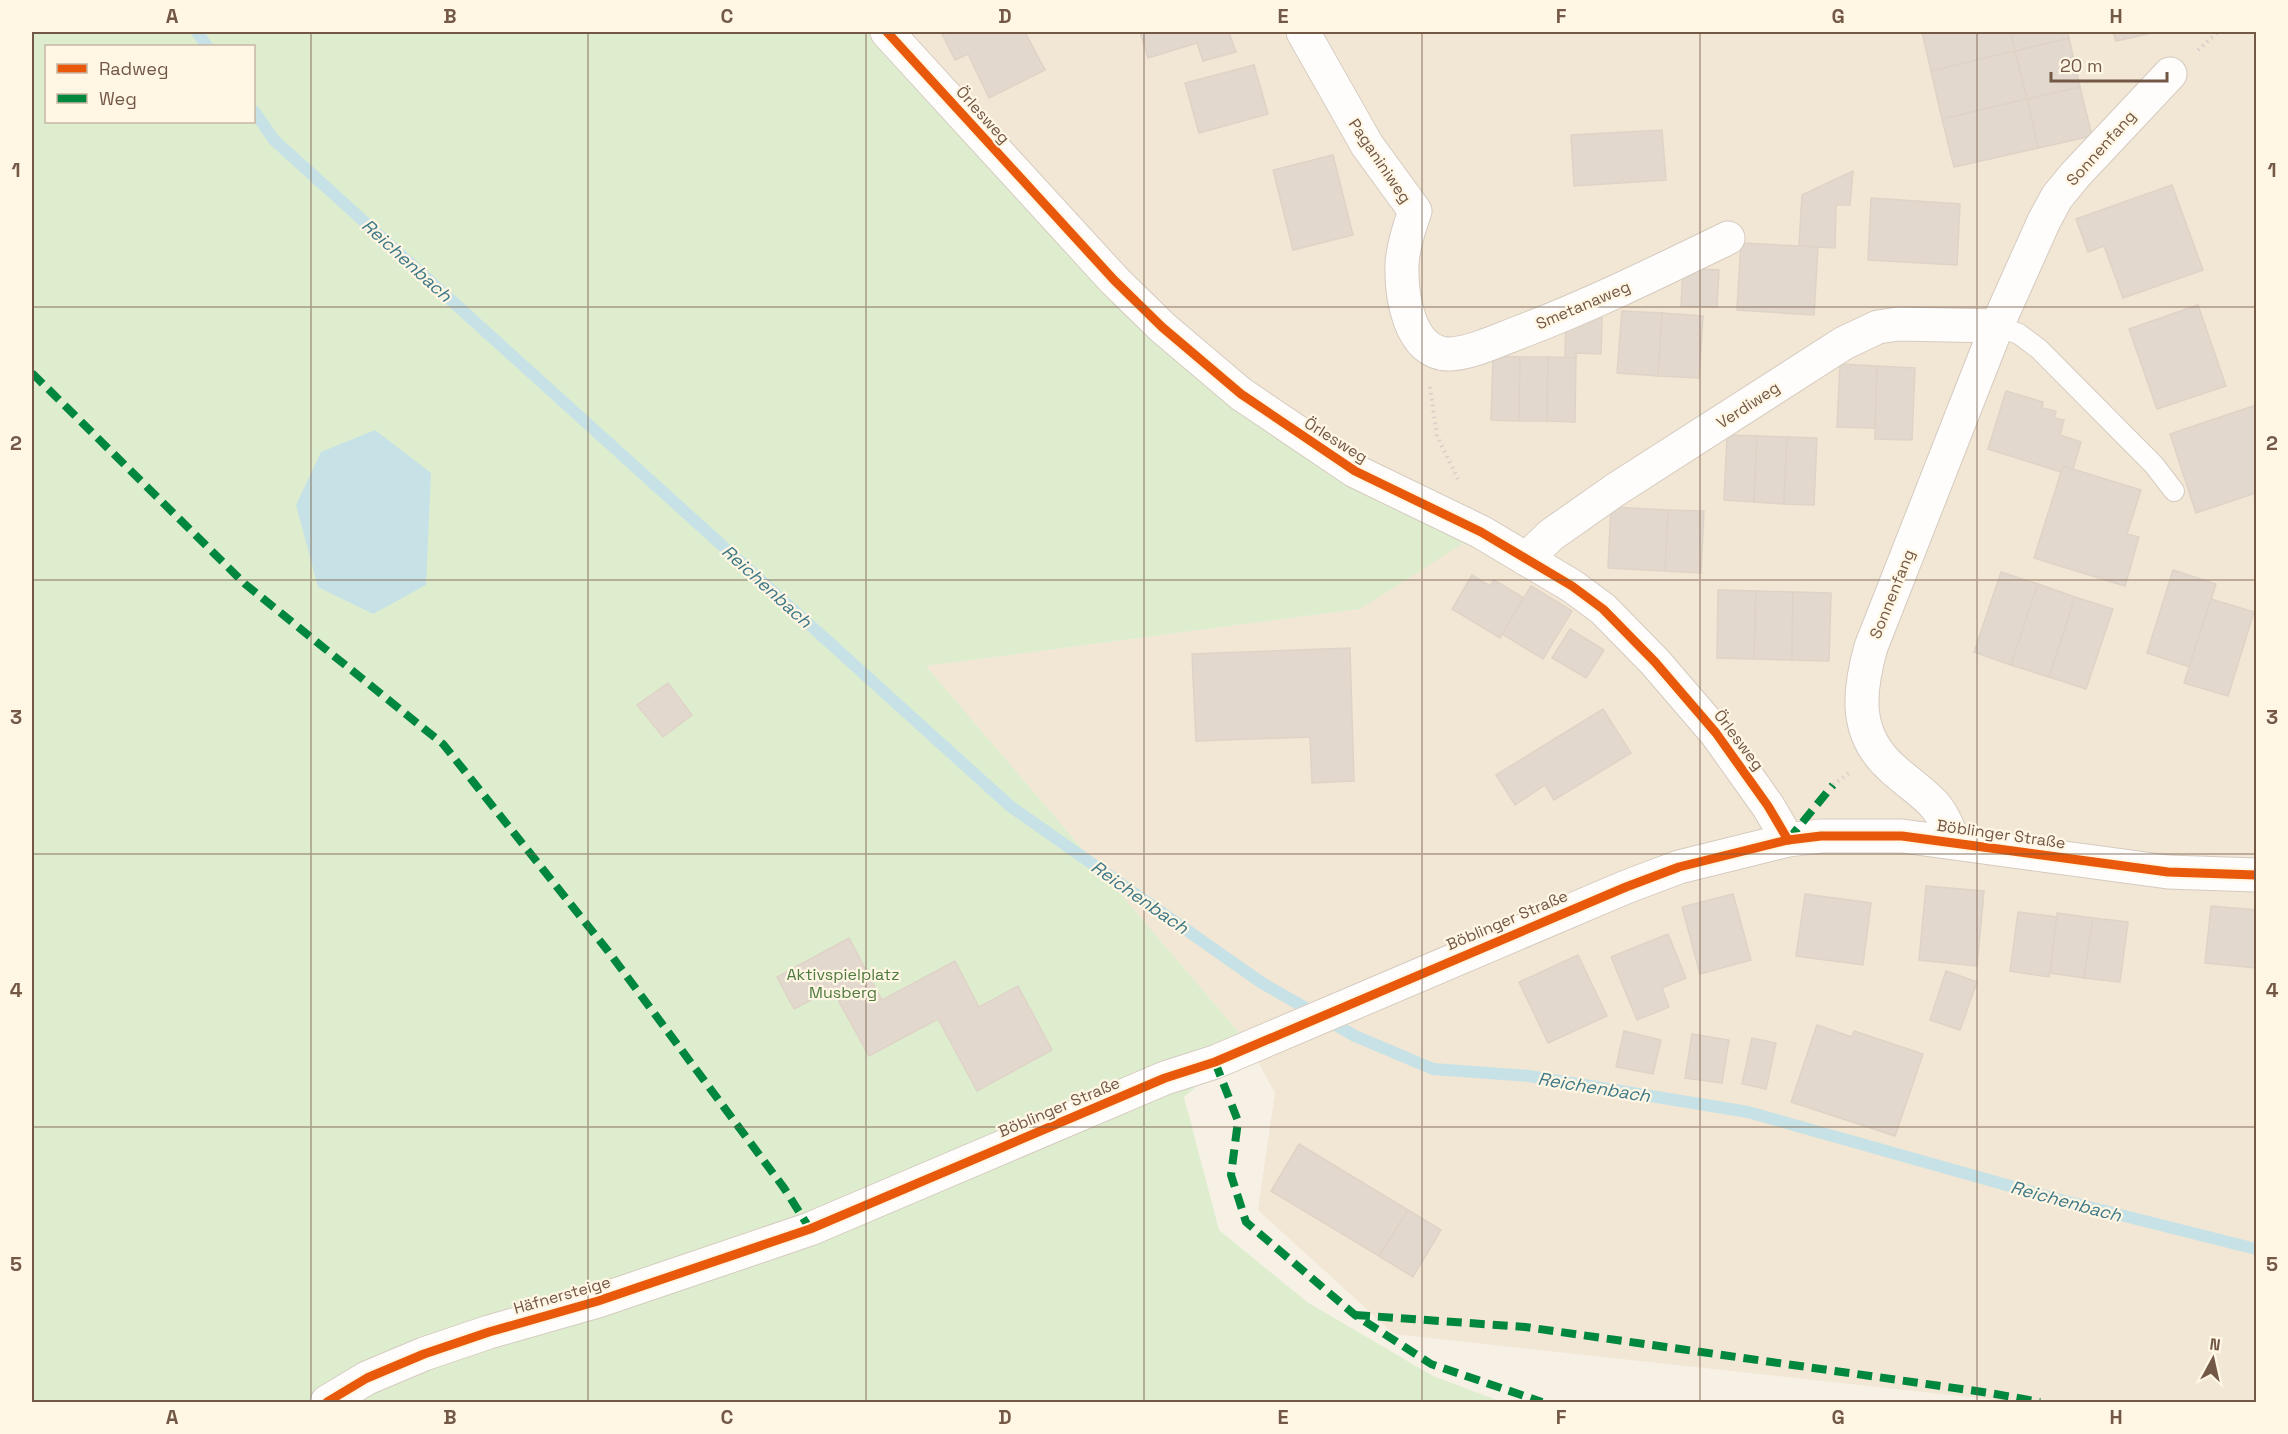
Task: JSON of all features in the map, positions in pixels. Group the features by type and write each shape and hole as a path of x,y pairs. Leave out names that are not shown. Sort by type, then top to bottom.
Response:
{"street":[{"name":"Örlesweg","path":"887,32 1114,280 1201,360 1249,400 1346,465 1481,532 1603,609 1637,642 1716,733 1768,806 1788,840"},
{"name":"Paganiniweg","path":"1303,32 1367,145 1415,211 1402,263 1404,296 1412,326 1420,342 1433,351"},
{"name":"Sonnenfang","path":"1953,842 1946,820 1935,803 1876,752 1867,735 1860,708 1862,679 1871,647 1996,326 2032,244 2057,197 2170,74"},
{"name":"Smetanaweg","path":"1433,351 1449,354 1508,336 1624,288 1728,238"},
{"name":"Verdiweg","path":"1526,559 1551,534 1607,495 1844,343 1878,327 1898,324 1996,326"},
{"name":"Böblinger Straße","path":"810,1229 1154,1083 1215,1062 1626,887 1680,867 1788,840 1862,835 1953,842 2168,872 2256,875"},
{"name":"Häfnersteige","path":"327,1402 367,1378 424,1354 489,1332 598,1301 810,1229"}],"lane":[{"path":"1996,326 2019,334 2039,349 2154,465 2174,491"}],"path":[{"path":"1433,351 1430,388 1437,436 1481,532"}],"shaded area":[{"path":"887,32 2256,32 2256,1402 2015,1402 1394,1334 1258,1210 1275,1093 1248,1043 926,666 1360,609 1241,394"}],"green space":[{"name":"Aktivspielplatz Musberg","path":"32,32 887,32 1201,360 1481,532 1360,609 926,666 1248,1043 1184,1097 1219,1230 1307,1302 1433,1376 1502,1402 32,1402"}],"water":[{"path":"375,430 431,473 426,585 373,614 318,587 296,505 321,452"}],"building":[{"path":"941,32 1025,32 1045,70 989,98 968,54 955,60"},
{"path":"1140,32 1229,32 1236,52 1203,61 1197,43 1148,58"},
{"path":"1922,32 2011,32 2015,51 1931,71"},
{"path":"2011,32 2067,32 2069,38 2015,51"},
{"path":"2113,32 2156,32 2116,41"},
{"path":"2069,38 2080,87 2027,99 2015,51"},
{"path":"2015,51 2027,99 1942,119 1931,71"},
{"path":"1254,65 1268,114 1199,133 1185,83"},
{"path":"2080,87 2092,136 2038,148 2027,99"},
{"path":"2027,99 2038,148 1954,167 1942,119"},
{"path":"1662,130 1666,180 1574,186 1571,135"},
{"path":"1333,155 1353,235 1293,250 1273,170"},
{"path":"1853,171 1850,205 1836,205 1835,248 1799,246 1802,195"},
{"path":"2172,185 2203,270 2123,298 2104,246 2088,252 2076,219"},
{"path":"1871,198 1960,204 1957,265 1868,260"},
{"path":"1741,243 1818,247 1814,315 1737,310"},
{"path":"1683,268 1719,270 1717,307 1681,306"},
{"path":"2198,305 2226,386 2157,409 2129,329"},
{"path":"1622,311 1662,313 1658,376 1617,373"},
{"path":"1662,313 1703,316 1699,378 1658,376"},
{"path":"1566,317 1602,318 1601,354 1576,353 1576,358 1565,357"},
{"path":"1493,356 1520,357 1519,421 1491,420"},
{"path":"1520,357 1548,357 1547,421 1519,421"},
{"path":"1548,357 1576,358 1575,422 1547,421"},
{"path":"1840,364 1877,366 1875,428 1837,427"},
{"path":"1877,366 1915,368 1912,440 1875,439"},
{"path":"2006,391 2043,402 2042,408 2056,411 2054,418 2064,420 2060,435 2081,442 2073,469 2063,466 2061,472 1988,449"},
{"path":"2256,405 2256,493 2196,513 2170,434"},
{"path":"1727,435 1757,436 1754,502 1724,500"},
{"path":"1757,436 1787,437 1784,504 1754,502"},
{"path":"1787,437 1817,438 1814,505 1784,504"},
{"path":"2063,466 2141,490 2127,534 2139,537 2125,586 2034,558"},
{"path":"1611,507 1668,510 1665,571 1608,568"},
{"path":"1668,510 1704,511 1701,573 1665,571"},
{"path":"2173,570 2216,584 2190,667 2147,653"},
{"path":"2001,572 2038,584 2011,665 1974,652"},
{"path":"1472,575 1490,586 1494,580 1524,598 1500,638 1452,609"},
{"path":"2038,584 2075,597 2049,677 2011,665"},
{"path":"1531,586 1572,611 1543,659 1502,634"},
{"path":"1718,590 1756,591 1754,659 1717,658"},
{"path":"1756,591 1793,592 1792,660 1754,659"},
{"path":"1793,592 1831,593 1829,661 1792,660"},
{"path":"2075,597 2113,609 2086,689 2049,677"},
{"path":"2211,599 2254,612 2228,696 2184,683"},
{"path":"1570,629 1604,650 1586,678 1552,658"},
{"path":"1350,648 1354,781 1312,783 1310,737 1196,741 1192,654"},
{"path":"668,683 692,715 663,737 637,705"},
{"path":"1603,709 1631,753 1554,800 1545,785 1515,805 1496,775"},
{"path":"1926,886 1984,891 1977,966 1919,960"},
{"path":"1733,894 1751,960 1700,974 1682,907"},
{"path":"1805,894 1871,903 1863,965 1796,956"},
{"path":"2211,906 2256,910 2256,968 2205,963"},
{"path":"2018,912 2057,917 2049,977 2010,971"},
{"path":"2057,913 2093,918 2084,978 2050,973"},
{"path":"2093,918 2128,922 2120,982 2084,978"},
{"path":"1668,934 1686,978 1662,988 1669,1007 1637,1020 1611,957"},
{"path":"849,938 882,1000 955,961 979,1007 1018,986 1052,1050 977,1091 938,1019 869,1056 832,989 794,1009 777,977"},
{"path":"1578,955 1607,1016 1548,1043 1519,982"},
{"path":"1946,971 1977,982 1960,1030 1930,1020"},
{"path":"1817,1025 1852,1037 1854,1031 1923,1054 1895,1136 1791,1102"},
{"path":"1624,1031 1661,1040 1653,1074 1616,1067"},
{"path":"1692,1034 1729,1040 1722,1083 1685,1078"},
{"path":"1752,1038 1776,1043 1766,1089 1742,1084"},
{"path":"1299,1144 1408,1210 1379,1256 1271,1191"},
{"path":"1408,1210 1441,1230 1413,1277 1379,1256"}],"waterway":[{"name":"Reichenbach","path":"197,32 206,45"},
{"name":"Reichenbach","path":"255,112 274,140 1010,806 1262,983 1355,1036 1433,1069 1529,1076 1748,1112 2049,1197 2256,1249"}],"marked path":[{"path":"32,373 245,584 443,744 608,951 784,1188 810,1229"},
{"path":"1788,840 1833,785"},
{"path":"1215,1062 1238,1121 1231,1175 1246,1222 1355,1315 1431,1364 1542,1402"},
{"path":"1355,1315 1525,1327 2040,1402"}],"cycle path":[{"path":"887,32 1114,280 1162,327 1241,394 1355,471 1481,532 1572,586 1603,609 1655,662 1716,733 1768,806 1788,840"},
{"path":"327,1402 367,1378 424,1354 489,1332 598,1301 810,1229 1165,1078 1215,1062 1626,887 1679,867 1788,840 1821,836 1902,836 2168,872 2256,875"}]}
